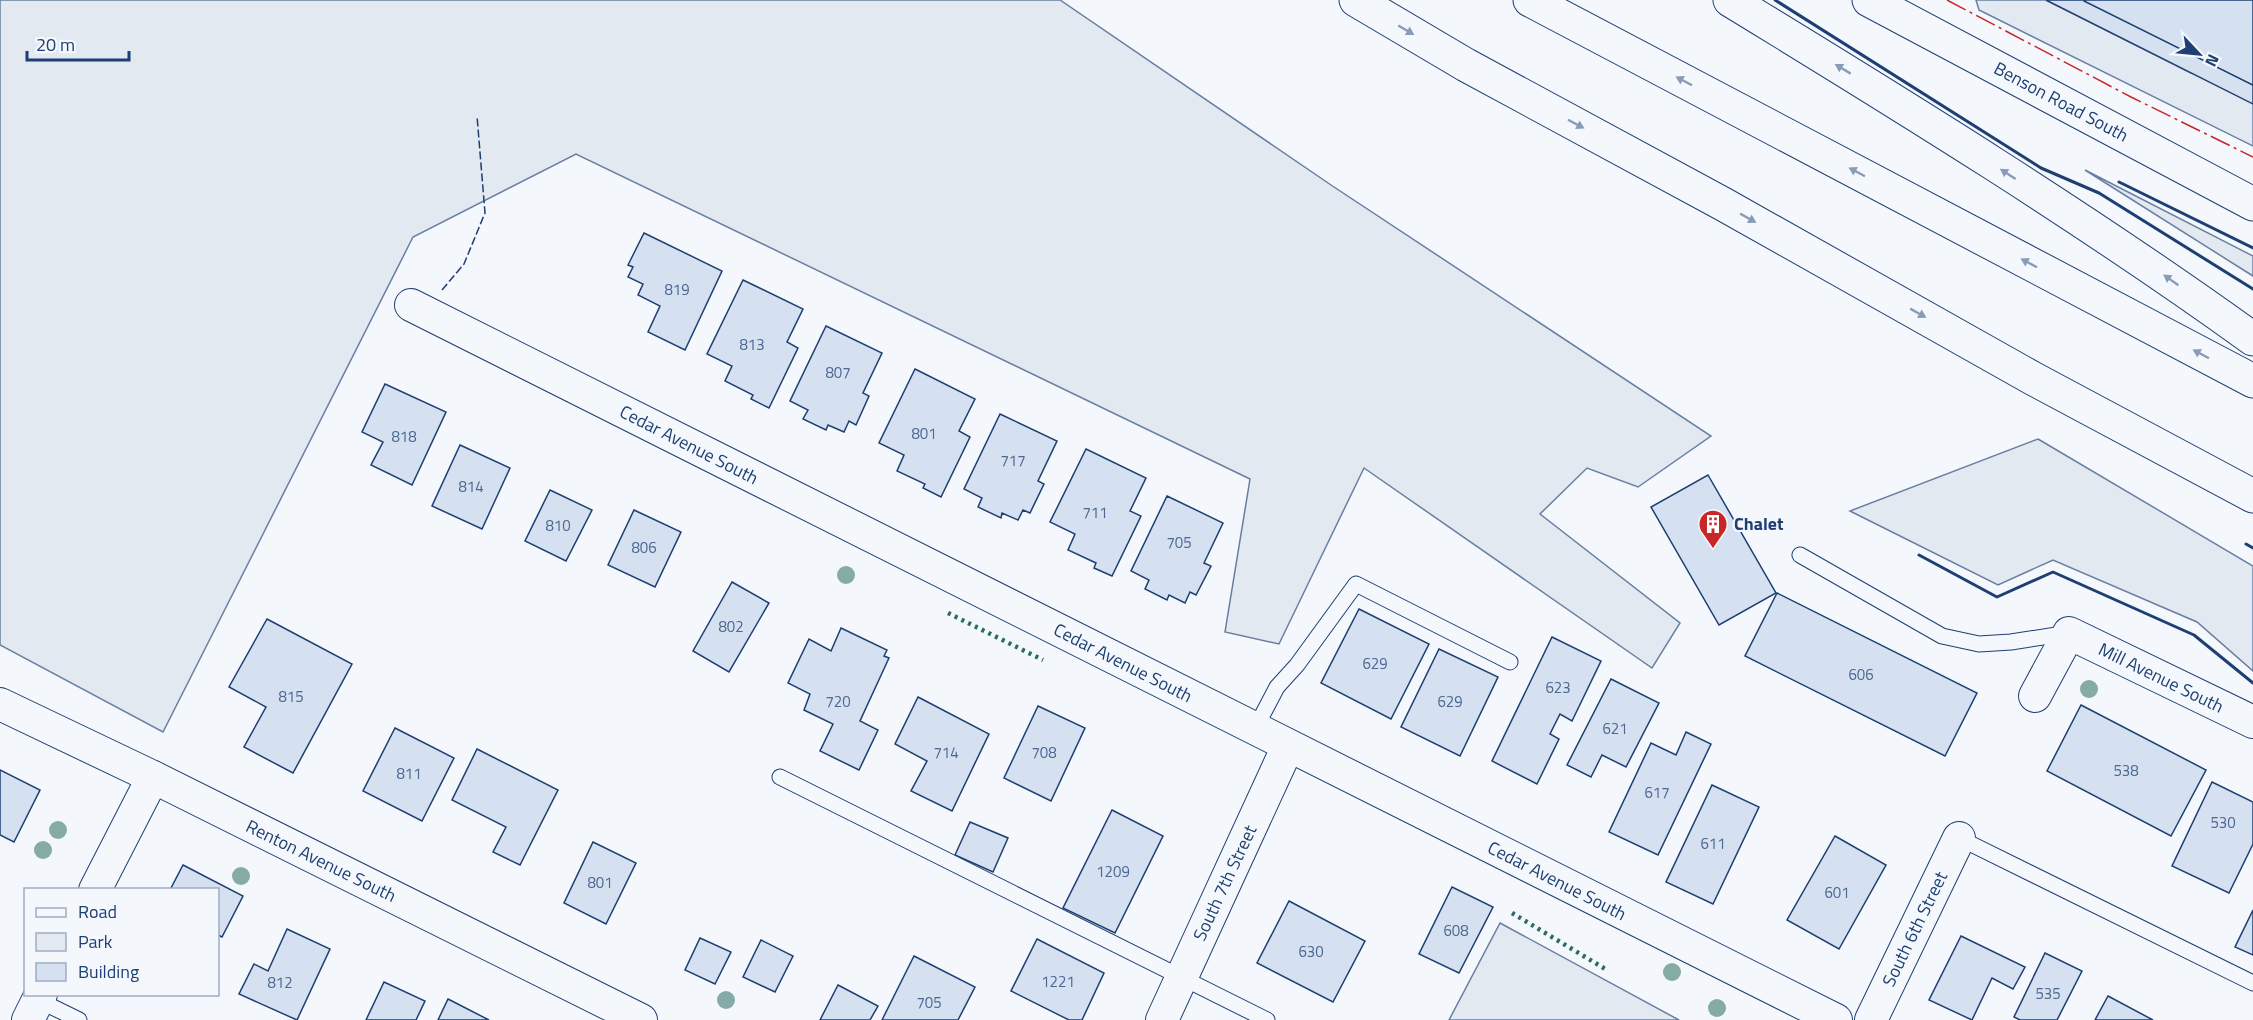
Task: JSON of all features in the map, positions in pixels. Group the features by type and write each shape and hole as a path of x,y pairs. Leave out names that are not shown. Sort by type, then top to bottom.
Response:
{"main road":[{"path":"1356,0 1466,65 1723,204 2034,379 2253,496"},
{"path":"1530,0 2253,381"},
{"path":"1730,0 1853,75 2167,277 2253,339"},
{"name":"Benson Road South","path":"1869,0 2253,204"}],"street":[{"name":"Cedar Avenue South","path":"411,305 1836,1020"},
{"path":"2036,696 2069,633"},
{"name":"Mill Avenue South","path":"2069,633 2253,722"},
{"name":"Renton Avenue South","path":"0,704 153,777 640,1020"},
{"name":"South 7th Street","path":"1162,1020 1288,746"},
{"path":"96,888 153,777"},
{"name":"South 6th Street","path":"1871,1020 1959,838"}],"lane":[{"path":"1800,555 1942,636 1979,644 2011,642 2069,633"},
{"path":"1255,729 1277,687 1297,665 1356,584 1510,662"},
{"path":"780,777 1267,1020"},
{"path":"1959,838 2253,983"},
{"path":"36,1005 79,1020"}],"green space":[{"path":"0,0 1060,0 1331,185 1711,436 1638,487 1587,468 1540,514 1680,623 1652,668 1364,468 1279,644 1225,632 1250,479 576,154 413,237 163,732 0,645"},
{"path":"1976,0 2046,0 2191,73 2253,85 2253,146 1979,10"},
{"path":"2085,170 2253,256 2253,276"},
{"path":"2038,439 2253,566 2253,671 2197,622 2053,560 1998,585 1850,511"},
{"path":"1500,923 1679,1020 1449,1020"}],"building":[{"path":"2046,0 2084,0 2253,85 2253,104"},
{"path":"2253,0 2253,85 2084,1"},
{"path":"644,233 722,271 685,350 648,332 660,306 638,295 643,284 628,277 633,267 628,265"},
{"path":"743,280 803,309 787,342 798,348 769,408 751,399 753,395 725,381 732,366 707,354"},
{"path":"826,326 882,353 863,393 869,396 856,425 849,421 844,432 828,425 826,430 803,419 808,410 790,401"},
{"path":"915,369 975,399 959,431 970,437 941,497 923,488 925,484 897,471 904,455 879,443"},
{"path":"385,384 446,412 412,485 371,465 383,442 362,432"},
{"path":"1000,414 1057,441 1038,481 1044,484 1030,513 1023,510 1018,520 1002,513 1001,518 978,507 982,498 964,489"},
{"path":"460,445 510,468 482,529 432,506"},
{"path":"1086,449 1146,478 1130,511 1141,516 1112,576 1094,568 1096,563 1068,550 1075,534 1050,522"},
{"name":"Chalet","path":"1708,475 1776,593 1719,625 1651,507"},
{"path":"550,490 592,510 566,561 525,541"},
{"path":"1167,496 1223,523 1204,563 1211,566 1196,595 1190,592 1185,603 1169,595 1167,600 1145,589 1149,580 1131,571"},
{"path":"634,510 681,532 655,587 608,565"},
{"path":"732,582 769,603 729,672 693,651"},
{"path":"1777,593 1977,693 1945,756 1745,656"},
{"path":"1359,609 1429,644 1391,719 1321,683"},
{"path":"267,619 352,664 293,773 244,747 266,707 229,687"},
{"path":"841,628 887,650 884,656 889,658 860,721 878,730 859,770 820,751 833,724 804,710 810,694 788,683 809,639 831,651"},
{"path":"1552,637 1601,661 1572,721 1560,714 1550,734 1559,739 1537,784 1492,761"},
{"path":"1439,649 1498,677 1460,756 1401,727"},
{"path":"1611,679 1659,703 1626,767 1602,755 1591,777 1567,765"},
{"path":"918,697 989,734 952,811 911,791 927,761 895,744"},
{"path":"2081,705 2206,770 2171,836 2047,771"},
{"path":"1038,706 1085,728 1051,801 1004,778"},
{"path":"395,728 454,758 422,821 363,791"},
{"path":"1686,732 1711,744 1658,855 1609,832 1651,743 1676,755"},
{"path":"477,749 558,790 520,865 493,852 506,827 452,800"},
{"path":"0,770 40,790 14,842 0,835"},
{"path":"2212,782 2253,802 2253,844 2229,893 2172,866"},
{"path":"1712,785 1759,807 1713,904 1666,882"},
{"path":"1112,810 1163,836 1115,933 1063,908"},
{"path":"970,822 1008,838 993,872 955,855"},
{"path":"1835,836 1886,865 1839,949 1787,920"},
{"path":"593,842 636,863 606,924 564,903"},
{"path":"183,865 243,896 222,937 219,936 219,888 171,888"},
{"path":"1452,887 1493,907 1459,973 1419,954"},
{"path":"1289,901 1365,941 1333,1002 1257,963"},
{"path":"2253,910 2253,955 2235,947"},
{"path":"287,929 330,949 297,1020 239,994 254,964 268,971"},
{"path":"1961,936 2025,967 2013,989 1992,978 1972,1020 1929,1000"},
{"path":"700,938 731,952 715,984 685,970"},
{"path":"1037,939 1104,973 1082,1020 1069,1020 1011,991"},
{"path":"761,940 793,956 775,992 743,977"},
{"path":"2045,953 2082,971 2057,1020 2020,1020 2014,1017"},
{"path":"914,956 975,987 958,1020 882,1020"},
{"path":"384,982 425,1001 416,1020 366,1020"},
{"path":"838,985 878,1006 870,1020 820,1020"},
{"path":"2108,996 2153,1020 2095,1020"},
{"path":"448,999 489,1020 438,1020"}],"hedge":[{"path":"948,613 1043,660"},
{"path":"1512,913 1607,970"}],"fence":[{"path":"442,290 464,264 485,213 477,116"}],"wall":[{"path":"1775,0 2041,168 2099,193 2253,289"},
{"path":"2119,182 2253,248"},
{"path":"2246,544 2253,548"},
{"path":"1919,555 1997,597 2053,572 2194,635 2253,683"}],"power":[{"path":"1947,0 2131,97 2253,157"}],"place":[{"name":"Chalet","path":"1713,550"}]}
